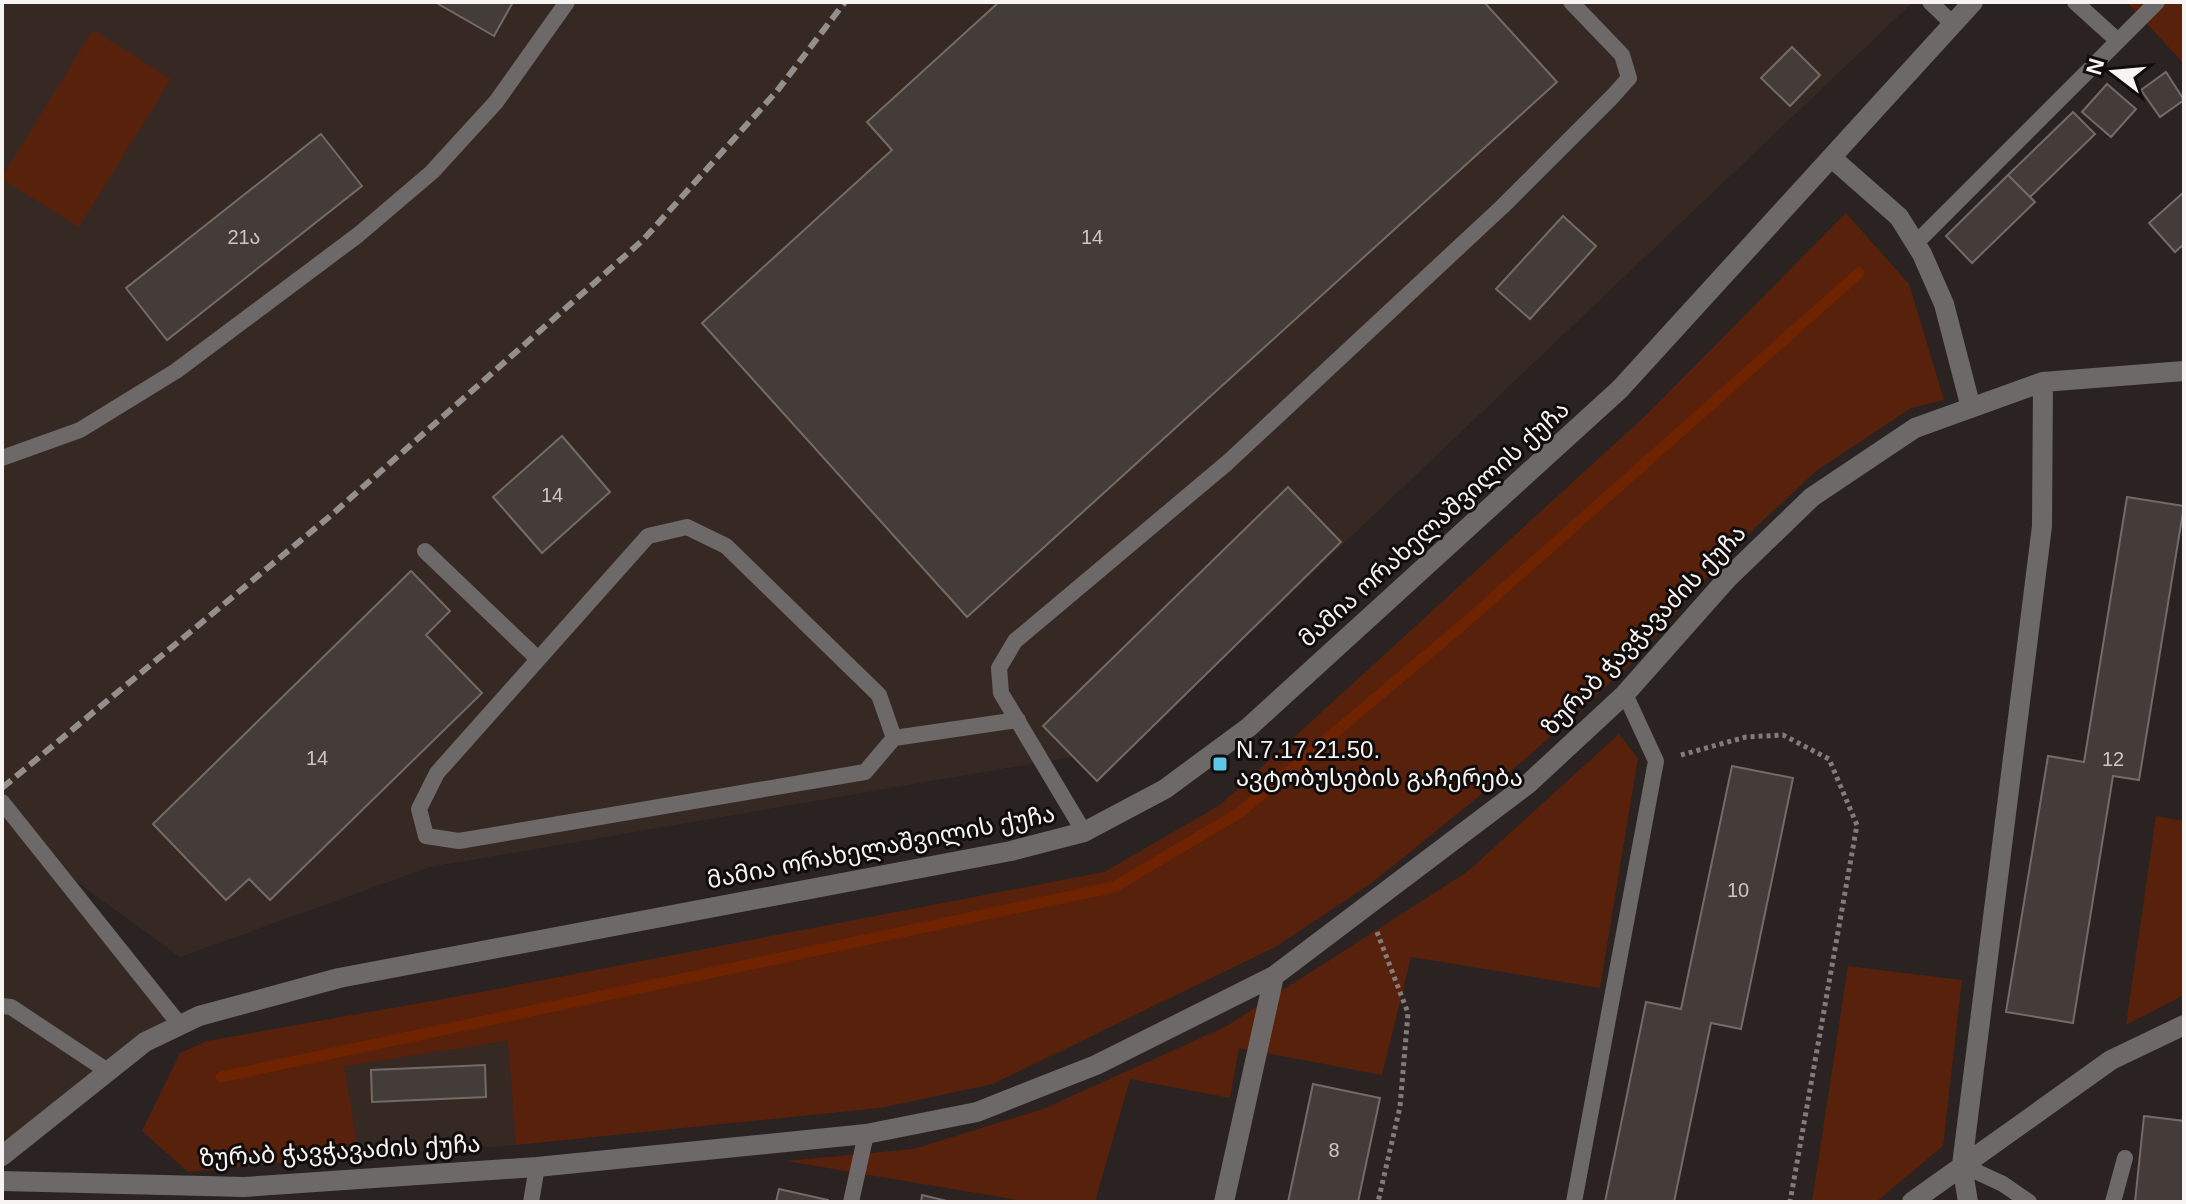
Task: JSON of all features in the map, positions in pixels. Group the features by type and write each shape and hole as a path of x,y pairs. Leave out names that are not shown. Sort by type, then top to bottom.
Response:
{"street":[{"name":"მამია ორახელაშვილის ქუჩა","path":"2,1156 145,1042 199,1016 339,978 1011,851 1084,832 1165,789 1249,727 1620,389 1973,2"},
{"path":"1832,158 1899,217 1916,243 1944,304 1971,408"},
{"name":"ზურაბ ჭავჭავაძის ქუჩა","path":"2,1181 243,1194 866,1134 977,1112 1096,1065 1274,976 1528,784 1625,694 1727,579 1812,497 1915,428 2043,382 2184,371"},
{"path":"1968,1202 1962,1165 2042,526 2043,382"},
{"path":"1224,1202 1274,976"},
{"path":"1912,1202 2111,1060 2184,1025"}],"lane":[{"path":"2,458 80,430 176,371 358,235 432,172 496,102 567,2"},
{"path":"1084,832 1001,693 999,668 1015,641 1227,463 1503,206 1629,78 1622,55 1571,2"},
{"path":"1930,2 1953,24"},
{"path":"2075,2 2118,41"},
{"path":"1916,243 2157,2"},
{"path":"894,738 879,695 726,546 687,527 648,536 437,773 419,809 426,836 459,841 865,772 894,738 1018,720"},
{"path":"425,551 538,659"},
{"path":"1574,1202 1656,761 1625,694"},
{"path":"2,802 180,1025"},
{"path":"2,1006 11,1007 109,1072"},
{"path":"851,1202 866,1134"},
{"path":"2113,1202 2125,1158"},
{"path":"1962,1165 2003,1184 2029,1202"},
{"path":"531,1202 537,1167"}],"path":[{"path":"1656,761 1746,737 1783,735 1829,759 1857,825 1790,1202"},
{"path":"1367,905 1408,1013 1400,1107 1378,1202"}],"shaded area":[{"path":"2,2 1913,2 1130,747 430,867 180,957 52,864 180,1025 2,1156"},
{"path":"2127,2 2184,2 2184,64"},
{"path":"93,30 171,79 79,227 2,177"},
{"path":"1846,213 1909,284 1944,400 1911,408 1816,471 1729,552 1632,663 1524,760 1374,881 1277,946 993,1084 880,1108 516,1145 508,1041 344,1066 359,1155 188,1172 142,1131 180,1053 207,1041 481,992 1104,872 1220,805 1645,416"},
{"path":"1619,734 1638,758 1600,988 1411,957 1382,1075 1239,1048 1230,1098 1130,1079 1095,1202 1030,1202 786,1161 913,1149 1043,1109 1225,1027 1467,872"},
{"path":"2156,816 2184,821 2184,995 2126,1025"},
{"path":"1848,966 1962,980 1943,1146 1876,1202 1812,1202"},
{"path":"509,1041 516,1145 359,1155 343,1066"}],"building":[{"path":"435,2 513,2 494,36"},
{"path":"999,2 1484,2 1557,82 967,617 702,323 892,150 867,122"},
{"path":"1792,47 1820,75 1790,106 1761,78"},
{"path":"2166,72 2184,100 2160,117 2141,90"},
{"path":"2107,84 2136,109 2111,137 2082,112"},
{"path":"2073,112 2095,134 2030,197 2008,175"},
{"path":"321,134 362,186 167,340 126,288"},
{"path":"2008,175 2035,202 1972,263 1946,236"},
{"path":"2184,192 2184,244 2175,252 2149,223"},
{"path":"1563,216 1596,246 1530,319 1496,289"},
{"path":"562,436 610,492 542,553 493,497"},
{"path":"1288,487 1341,542 1097,781 1043,726"},
{"path":"2127,497 2184,506 2139,780 2113,776 2073,1023 2006,1012 2048,756 2084,762"},
{"path":"411,571 450,611 426,635 482,693 270,900 249,879 226,900 153,824"},
{"path":"1732,766 1793,778 1741,1029 1711,1023 1674,1202 1605,1202 1646,1002 1681,1009"},
{"path":"485,1065 486,1097 372,1102 371,1070"},
{"path":"1313,1084 1380,1098 1358,1202 1288,1202"},
{"path":"2144,1116 2184,1121 2184,1202 2135,1202"},
{"path":"779,1189 828,1200 828,1202 776,1202"},
{"path":"922,1195 951,1202 921,1202"}],"waterway":[{"path":"221,1077 1114,887 1239,813 1465,623 1859,273"}],"railway":[{"path":"2,788 329,517 643,240 777,91 845,2"}],"place":[{"name":"N.7.17.21.50. ავტობუსების გაჩერება","path":"1220,764"}]}
